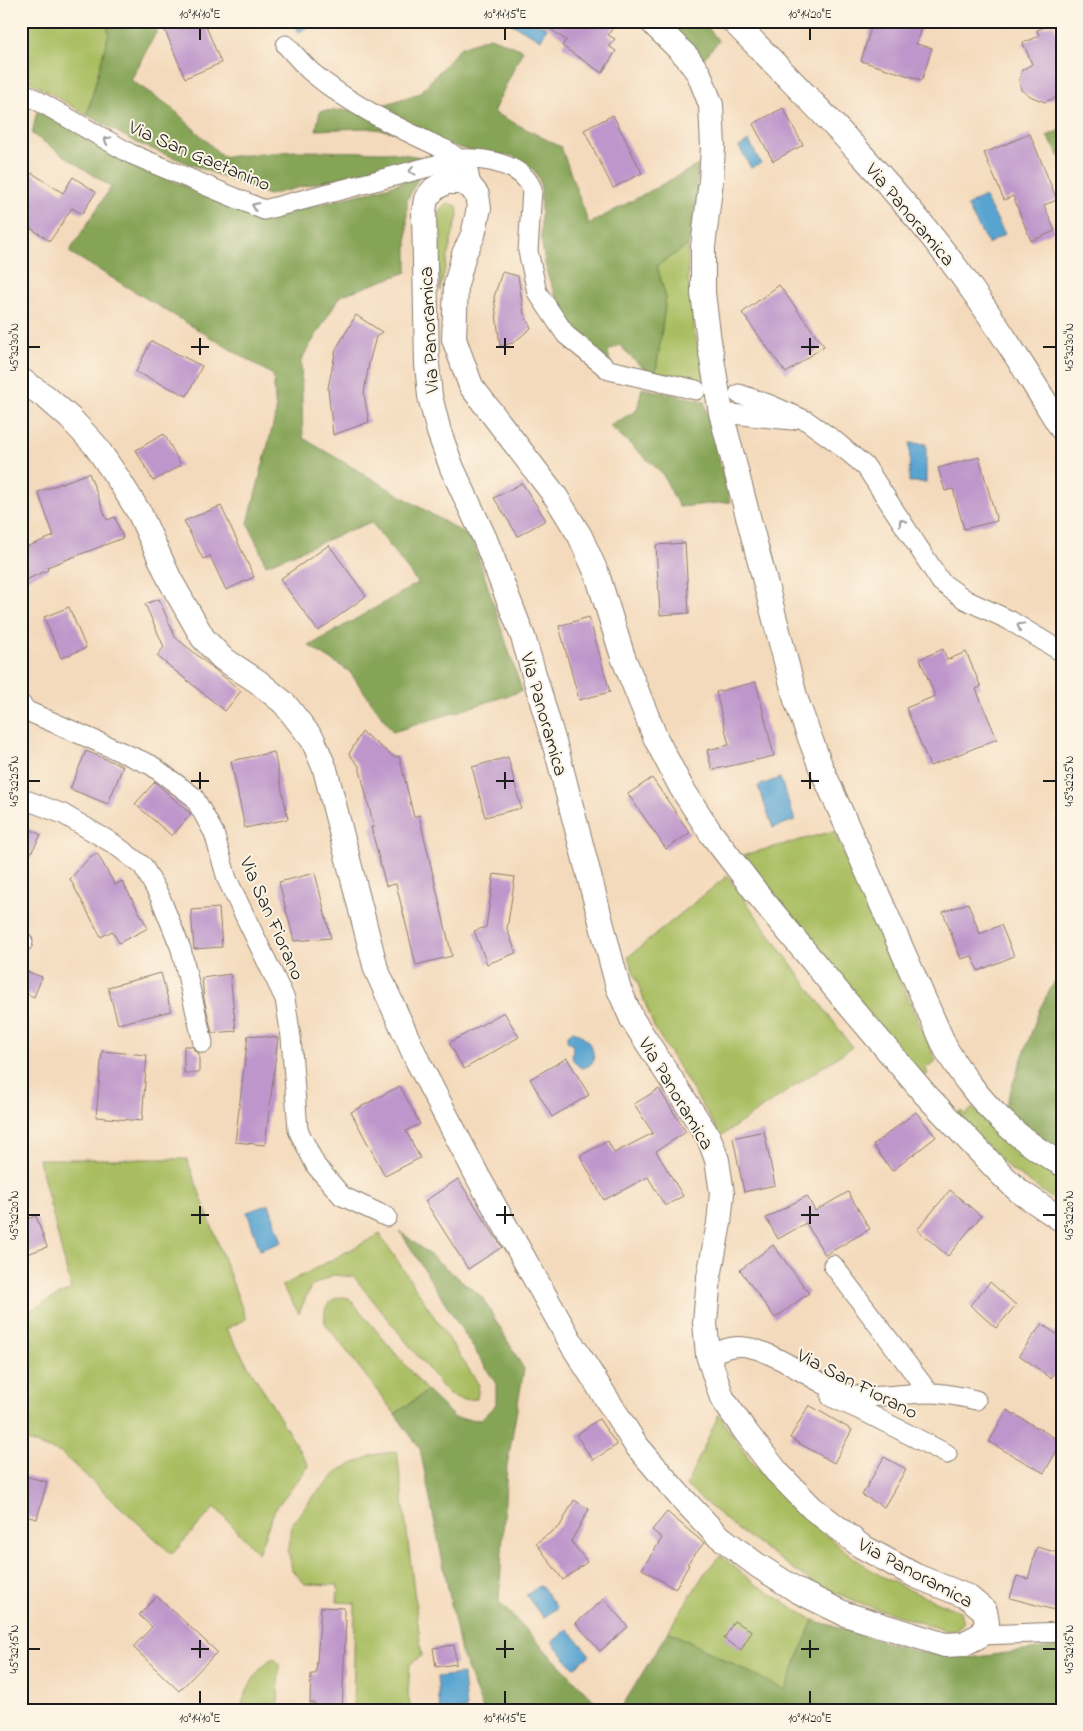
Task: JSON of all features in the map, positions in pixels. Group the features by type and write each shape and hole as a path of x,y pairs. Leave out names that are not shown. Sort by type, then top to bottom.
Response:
{"street":[{"path":"651,21 688,57 699,74 711,104 711,180 703,247 703,293 721,413 796,700 820,765 946,1050 968,1083 996,1115 1030,1143 1062,1164"},
{"name":"Via Panoramica","path":"733,21 841,131 927,232 965,280 1015,354 1062,430"},
{"name":"Via San Gaetanino","path":"286,46 308,69 328,85 375,116 446,150 459,159 471,175 470,186"},
{"name":"Via San Gaetanino","path":"21,91 131,154 264,210 459,159 470,158 506,165 518,171 529,180 532,189 528,250 538,292 566,335 609,370 696,390"},
{"name":"Via Panoramica","path":"21,380 46,397 70,418 95,445 120,480 140,514 170,580 203,638 222,658 257,681 284,704 313,740 325,769 376,969 418,1062 479,1179 573,1346 636,1445 678,1494 716,1534 757,1565 798,1591 844,1614 945,1645 963,1644 980,1635 987,1623 985,1611 968,1597 916,1576 861,1546 812,1508 777,1472 745,1432 722,1398 708,1354 705,1323 709,1277 719,1223 722,1193 717,1160 709,1138 632,1019 618,987 558,756 522,636 485,539 452,468 439,432 430,396 426,364 424,212 426,199 434,189 446,182 460,182 470,186 477,195 480,208 473,235 464,254 456,285 454,339 471,386 556,497 580,536 597,574 627,667 656,739 681,787 710,832 756,892 924,1094 1019,1191 1062,1220"},
{"path":"739,394 768,404 807,422 835,441 866,468 941,582 966,600 1009,620 1062,652"},
{"path":"721,413 807,422"},
{"name":"Via San Fiorano","path":"21,704 26,711 151,765 194,797 214,833 227,879 285,1000 291,1037 298,1130 316,1166 342,1196 387,1217"},
{"path":"21,798 63,814 114,844 143,866 160,897 181,948 203,1043"},
{"name":"Via San Fiorano","path":"833,1265 929,1393"},
{"name":"Via San Fiorano","path":"708,1354 731,1347 763,1351 806,1376 848,1394 885,1396 929,1393 976,1400"},
{"name":"Via San Fiorano","path":"752,1349 806,1385 867,1413 947,1454"},
{"path":"980,1635 1062,1632"}],"green space":[{"path":"23,21 105,21 109,33 87,115 21,76 21,25"},
{"path":"105,21 162,21 131,80 171,107 223,157 295,151 389,152 421,157 269,195 137,143 87,115 109,33"},
{"path":"667,21 706,21 704,23 719,41 702,60"},
{"path":"490,37 523,50 493,112 561,147 589,224 698,165 696,205 688,245 657,266 666,298 656,372 640,365 620,345 608,351 610,362 589,344 562,312 547,274 541,239 541,189 539,179 534,170 514,156 471,151 419,135 366,128 316,130 320,111 371,109 420,93 461,47"},
{"path":"37,110 127,161 262,219 377,190 419,177 407,200 407,272 340,296 301,360 303,438 472,538 522,691 393,732 349,671 309,646 418,583 371,522 266,565 248,523 276,413 273,375 69,252 111,187 32,134"},
{"path":"1062,129 1062,160 1047,136"},
{"path":"448,203 457,206 458,216 440,291 438,224 440,209"},
{"path":"688,245 688,279 695,334 707,384 656,372 666,298 657,266"},
{"path":"642,388 704,401 730,502 679,507 662,473 610,426 637,410"},
{"path":"834,831 936,1061 925,1068 928,1074 924,1077 867,1010 744,855"},
{"path":"727,876 852,1047 721,1136 654,1027 628,957"},
{"path":"1062,968 1062,1150 1004,1109 1040,1008"},
{"path":"973,1108 1005,1142 1062,1183 1062,1205 1010,1169 956,1114 961,1110 965,1115"},
{"path":"39,1159 187,1159 246,1319 226,1329 309,1466 275,1509 258,1553 215,1507 172,1554 61,1453 21,1439 21,1315 71,1289"},
{"path":"400,1231 482,1297 524,1369 507,1466 499,1602 603,1710 483,1710 461,1653 420,1449 395,1414 427,1391 455,1418 480,1420 496,1404 496,1384"},
{"path":"380,1234 479,1385 477,1399 463,1400 449,1395 354,1277 333,1275 311,1286 299,1313 282,1286"},
{"path":"342,1297 349,1298 427,1391 395,1414 325,1323 327,1306 333,1300"},
{"path":"719,1414 743,1451 756,1467 800,1513 845,1551 876,1573 911,1591 960,1611 963,1623 956,1631 947,1631 865,1605 813,1583 738,1530 686,1486"},
{"path":"397,1451 422,1656 410,1664 408,1695 411,1710 353,1710 355,1603 337,1602 338,1585 305,1584 292,1570 288,1549 291,1525 313,1496 341,1469 373,1455"},
{"path":"720,1555 754,1583 813,1620 785,1691 668,1631 704,1574"},
{"path":"813,1620 918,1652 969,1658 1062,1646 1062,1710 620,1710 668,1631 785,1690"},
{"path":"274,1658 279,1664 278,1710 242,1710 242,1704 248,1688 264,1665"}],"water":[{"path":"293,21 307,21 309,26 299,32"},
{"path":"513,21 534,21 547,28 541,40 512,24"},
{"path":"749,141 761,163 751,168 739,147"},
{"path":"984,196 1005,234 988,244 967,206"},
{"path":"910,443 926,444 926,482 909,482"},
{"path":"780,778 795,820 773,828 758,786"},
{"path":"573,1031 585,1038 592,1050 593,1062 588,1066 581,1068 573,1060 573,1045 567,1041 568,1035"},
{"path":"269,1204 282,1242 260,1250 247,1212"},
{"path":"541,1585 557,1608 543,1618 526,1595"},
{"path":"568,1629 590,1655 574,1668 552,1642"},
{"path":"463,1674 466,1710 440,1710 437,1677"}],"building":[{"path":"180,21 204,21 221,63 185,78 164,28"},
{"path":"539,21 617,21 608,35 615,39 609,46 616,51 602,73 562,46 566,40"},
{"path":"873,21 923,21 916,44 932,48 922,80 861,61"},
{"path":"1053,24 1062,41 1062,95 1045,102 1021,90 1019,81 1022,70 1032,64 1023,43 1039,36 1037,30"},
{"path":"783,108 803,145 773,161 753,124"},
{"path":"613,115 642,173 613,188 584,130"},
{"path":"1030,134 1057,200 1044,205 1055,231 1031,241 1013,196 1004,200 984,153"},
{"path":"32,173 63,193 73,177 96,192 82,214 72,208 50,241 21,222 21,189"},
{"path":"502,272 518,276 524,314 531,328 513,343 500,346 494,297"},
{"path":"779,285 824,346 786,373 742,313"},
{"path":"356,315 382,332 376,337 364,394 369,422 333,435 328,388 336,349"},
{"path":"151,341 202,366 187,396 136,372"},
{"path":"164,434 181,465 153,481 136,450"},
{"path":"979,457 997,521 964,529 953,489 945,491 938,468"},
{"path":"89,473 107,520 115,517 123,538 47,567 48,570 21,582 21,549 54,536 38,492"},
{"path":"522,483 546,520 518,536 494,498"},
{"path":"221,506 254,577 226,590 210,556 203,559 184,521"},
{"path":"685,543 689,613 660,615 656,545"},
{"path":"329,545 366,596 318,631 280,579"},
{"path":"159,599 175,637 241,691 225,711 157,656 164,647 145,604"},
{"path":"69,607 86,648 61,658 44,617"},
{"path":"589,617 610,692 579,700 559,626"},
{"path":"943,649 947,660 966,652 981,687 976,689 997,739 930,766 906,708 935,696 920,659"},
{"path":"756,682 774,756 712,770 707,750 729,745 716,692"},
{"path":"362,732 394,757 399,756 414,817 419,815 452,956 416,965 396,884 386,886 371,827 374,827 359,766 349,754"},
{"path":"86,751 123,766 108,804 70,789"},
{"path":"274,752 288,819 245,828 231,761"},
{"path":"508,757 521,808 485,817 472,767"},
{"path":"652,778 690,833 666,849 628,794"},
{"path":"155,782 191,814 172,836 135,804"},
{"path":"21,824 41,835 21,871"},
{"path":"97,853 115,885 122,881 148,928 119,943 112,931 101,937 70,879 90,857"},
{"path":"315,873 331,938 294,941 279,882"},
{"path":"494,874 515,877 507,929 516,953 487,964 474,931 486,927"},
{"path":"968,903 980,934 1001,925 1014,956 978,971 972,956 961,959 943,912"},
{"path":"219,908 222,947 194,949 191,910"},
{"path":"21,969 42,977 34,997 21,991"},
{"path":"161,973 171,1011 118,1024 108,987"},
{"path":"230,974 236,1031 212,1033 204,999 202,978"},
{"path":"504,1012 519,1037 464,1069 449,1043"},
{"path":"248,1035 278,1038 265,1145 235,1142"},
{"path":"184,1046 192,1046 199,1054 199,1073 184,1073"},
{"path":"102,1051 147,1055 142,1121 96,1117"},
{"path":"567,1058 589,1095 552,1117 530,1079"},
{"path":"400,1086 420,1124 406,1131 420,1158 385,1176 351,1112"},
{"path":"659,1089 686,1132 656,1151 683,1196 665,1206 648,1177 604,1200 580,1156 608,1141 614,1153 653,1133 634,1104"},
{"path":"916,1112 936,1137 892,1171 873,1145"},
{"path":"764,1131 775,1185 744,1192 733,1138"},
{"path":"458,1179 502,1247 468,1269 425,1201"},
{"path":"950,1190 981,1216 948,1256 917,1230"},
{"path":"848,1192 870,1229 825,1255 806,1223 778,1239 766,1218 807,1196 815,1211"},
{"path":"36,1216 47,1247 21,1256 21,1221"},
{"path":"773,1245 809,1293 775,1318 740,1270"},
{"path":"990,1282 1016,1305 996,1328 970,1305"},
{"path":"1042,1324 1062,1338 1062,1364 1051,1378 1019,1355"},
{"path":"809,1405 852,1430 834,1463 790,1438"},
{"path":"1007,1410 1062,1442 1044,1473 989,1442"},
{"path":"599,1419 617,1445 593,1460 576,1435"},
{"path":"884,1457 906,1469 884,1507 862,1495"},
{"path":"21,1475 47,1482 37,1519 21,1515"},
{"path":"574,1500 589,1509 571,1541 587,1562 563,1580 536,1543 560,1526"},
{"path":"667,1512 704,1543 687,1564 689,1565 675,1589 642,1569 662,1538 652,1530"},
{"path":"1037,1547 1062,1554 1062,1612 1010,1598 1017,1576 1028,1579"},
{"path":"157,1596 217,1652 179,1691 133,1647 152,1627 139,1615"},
{"path":"604,1599 628,1627 600,1651 576,1623"},
{"path":"321,1607 344,1608 344,1619 346,1619 342,1710 315,1710 315,1703 310,1703 311,1674 316,1674"},
{"path":"734,1621 752,1631 741,1650 724,1639"},
{"path":"454,1645 456,1664 436,1667 433,1648"}]}
